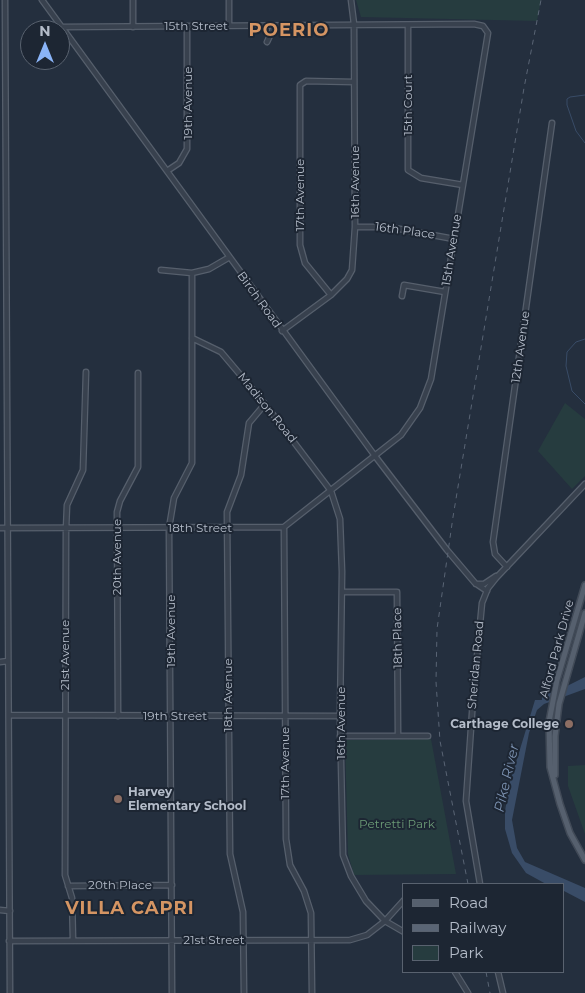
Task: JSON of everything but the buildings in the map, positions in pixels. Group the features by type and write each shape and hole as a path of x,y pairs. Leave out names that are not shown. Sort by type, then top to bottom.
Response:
{"main road":[{"name":"Alford Park Drive","path":"555,778 550,767 549,751 551,707 585,585"},
{"name":"Alford Park Drive","path":"585,613 559,704 555,736 555,778 560,804 570,832 585,860"}],"street":[{"path":"6,0 10,993"},
{"name":"Birch Road","path":"42,0 55,20"},
{"path":"133,0 133,27"},
{"path":"229,0 229,26"},
{"name":"16th Avenue","path":"282,331 331,295 348,279 352,270 355,226 354,24 351,0"},
{"name":"15th Street","path":"70,27 354,24 483,26"},
{"name":"15th Court","path":"408,25 408,170 421,178 463,185"},
{"name":"19th Avenue","path":"167,171 182,159 187,149 187,26"},
{"path":"267,42 274,26"},
{"name":"15th Avenue","path":"375,456 404,432 425,397 431,379 488,38 488,33 483,26"},
{"name":"Birch Road","path":"70,40 375,456 475,584 487,591"},
{"name":"17th Avenue","path":"331,295 305,262 300,245 300,85 306,82 354,82"},
{"name":"12th Avenue","path":"506,567 495,554 493,542 552,123"},
{"name":"16th Place","path":"355,226 389,227 454,238"},
{"path":"161,270 192,273 209,269 228,258"},
{"name":"19th Avenue","path":"172,993 172,716 169,528 174,498 192,463 192,273"},
{"path":"402,296 404,286 445,292"},
{"name":"Madison Road","path":"192,338 221,352 265,404 331,491"},
{"name":"21st Avenue","path":"73,940 72,905 66,875 66,528 67,505 83,470 86,372"},
{"name":"20th Avenue","path":"118,716 117,528 120,501 138,467 138,373"},
{"name":"18th Avenue","path":"244,993 243,912 230,854 227,512 241,475 246,433 253,417 265,404"},
{"path":"284,527 375,456"},
{"name":"Sheridan Road","path":"480,883 466,801 481,608 487,591 499,574 585,484"},
{"name":"16th Avenue","path":"331,491 340,519 343,592 340,736 344,855 358,891 385,921 402,931"},
{"name":"18th Street","path":"0,528 284,527"},
{"name":"17th Avenue","path":"284,527 286,840 290,865 304,892 311,913 312,993"},
{"path":"475,584 484,584 499,574"},
{"name":"18th Place","path":"343,592 397,592 398,735"},
{"path":"0,662 8,661"},
{"name":"19th Street","path":"9,715 340,716"},
{"path":"340,736 428,736"},
{"name":"20th Place","path":"68,886 172,885"},
{"name":"21st Street","path":"9,941 359,938 367,935 385,921 402,902"},
{"path":"0,910 10,911"},
{"path":"456,973 468,993"},
{"path":"498,973 503,993"}],"green space":[{"path":"356,0 541,0 537,21 361,17"},
{"path":"565,403 585,419 585,476 572,489 538,451"},
{"name":"Petretti Park","path":"431,739 456,874 354,875 348,854 345,740"},
{"path":"585,765 585,834 568,786 568,766"}],"water":[{"path":"585,677 585,689 544,704 537,710 529,733 512,820 517,848 525,862 585,888 585,902 565,892 565,883 544,883 526,873 512,853 505,829 505,811 510,782 535,700 542,700 542,691 567,686"}],"waterway":[{"name":"Pike River","path":"585,95 567,99 567,105 576,131 585,143"},
{"name":"Pike River","path":"585,339 576,342 567,352 566,366 572,391 585,404"}],"railway":[{"path":"468,883 440,741 436,682 437,629 453,517 524,88 541,0"},
{"path":"486,973 490,993"}],"place":[{"name":"Carthage College","path":"569,724"},
{"name":"Harvey Elementary School","path":"118,799"}],"district":[{"name":"POERIO","path":"289,31"},
{"name":"VILLA CAPRI","path":"130,909"}]}
